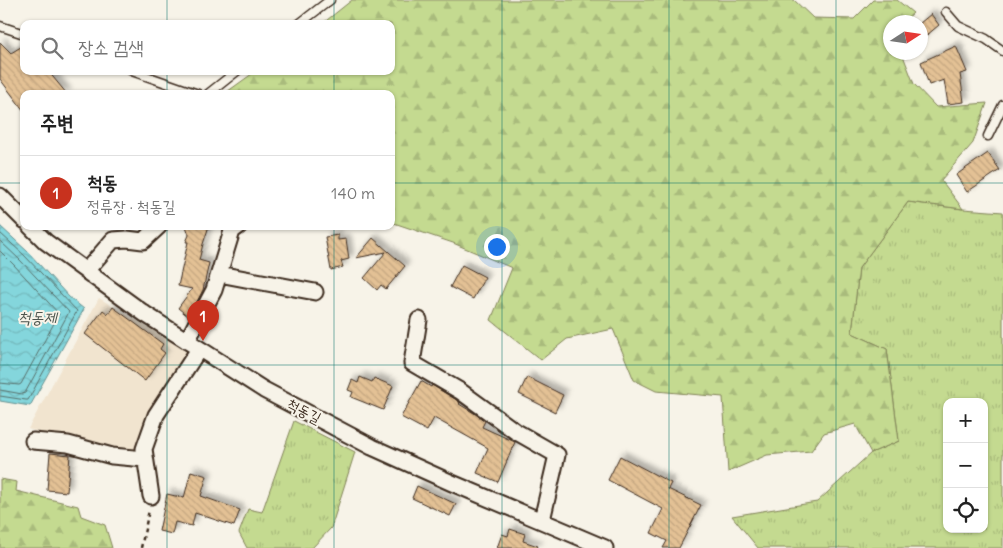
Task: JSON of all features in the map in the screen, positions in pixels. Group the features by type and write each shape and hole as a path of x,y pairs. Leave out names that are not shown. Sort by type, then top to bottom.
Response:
{"street":[{"path":"0,196 20,216"},
{"name":"척동길","path":"34,230 46,242 145,314 264,390 372,447 606,548"},
{"path":"86,271 113,240 143,241 155,230"},
{"path":"151,496 144,449 156,415 193,345 214,290 233,230"},
{"path":"219,274 315,292"},
{"path":"419,320 412,363 460,391 514,430 557,455 542,520"},
{"path":"33,441 68,444 112,456 145,458"}],"lane":[{"path":"304,20 330,0"},
{"path":"946,12 958,26 986,39 1003,51"},
{"path":"0,26 20,33"},
{"path":"143,75 187,90"},
{"path":"213,90 232,75"},
{"path":"988,136 1003,105"}],"path":[{"path":"141,548 151,496"}],"shaded area":[{"path":"99,298 190,353 139,453 113,452 28,429"}],"green space":[{"path":"352,0 794,0 813,18 854,19 873,0 897,0 913,13 911,15 883,15 883,60 905,60 914,84 936,107 987,103 973,143 941,180 963,209 908,202 859,268 852,333 887,349 899,441 871,453 855,424 824,433 811,451 767,455 728,472 723,397 656,391 634,380 613,329 567,339 541,360 491,320 512,268 453,243 395,223 395,90 230,90 250,75 395,75 395,20 327,20"},
{"path":"908,202 1003,212 1003,548 758,548 732,516 817,502 871,453 899,441 887,349 852,333 859,268"},
{"path":"294,421 355,452 331,528 312,548 247,548 239,533 248,509 262,512"},
{"path":"0,479 17,482 16,491 78,506 81,516 105,525 112,548 0,548"}],"water":[{"name":"척동제","path":"0,226 28,252 69,297 84,309 30,406 0,401"}],"building":[{"path":"931,14 939,25 928,34 928,16"},
{"path":"0,42 11,53 20,47 20,75 51,75 64,90 20,90 20,106 0,79"},
{"path":"956,46 967,72 960,74 964,102 948,104 944,80 929,85 921,62"},
{"path":"988,153 1000,170 967,192 956,175"},
{"path":"187,230 208,230 199,260 209,263 203,290 189,317 178,308 192,289 178,286 189,235"},
{"path":"338,235 338,240 346,239 349,259 341,261 343,267 331,270 325,237"},
{"path":"373,238 405,266 386,289 381,285 377,290 364,278 386,252 356,258"},
{"path":"462,265 485,277 473,299 450,287"},
{"path":"113,307 163,344 160,349 165,353 145,381 85,334 103,310 108,314"},
{"path":"360,377 372,382 374,378 393,386 383,410 351,397 353,392 348,390 352,380 358,383"},
{"path":"527,377 563,395 555,412 519,394"},
{"path":"421,381 431,387 432,385 455,399 459,404 485,421 482,427 515,442 498,482 477,473 488,448 434,418 427,431 401,417"},
{"path":"50,453 70,455 67,492 47,490"},
{"path":"620,456 671,483 668,489 701,505 679,548 663,548 667,541 651,533 663,509 608,480"},
{"path":"191,471 207,476 201,496 240,510 234,526 195,513 192,526 175,522 172,534 159,531 167,494 184,498"},
{"path":"417,486 456,504 450,516 412,498"},
{"path":"510,529 525,534 523,541 538,546 537,548 497,548 502,534 508,536"}],"place":[{"name":"척동","path":"203,341"}]}
